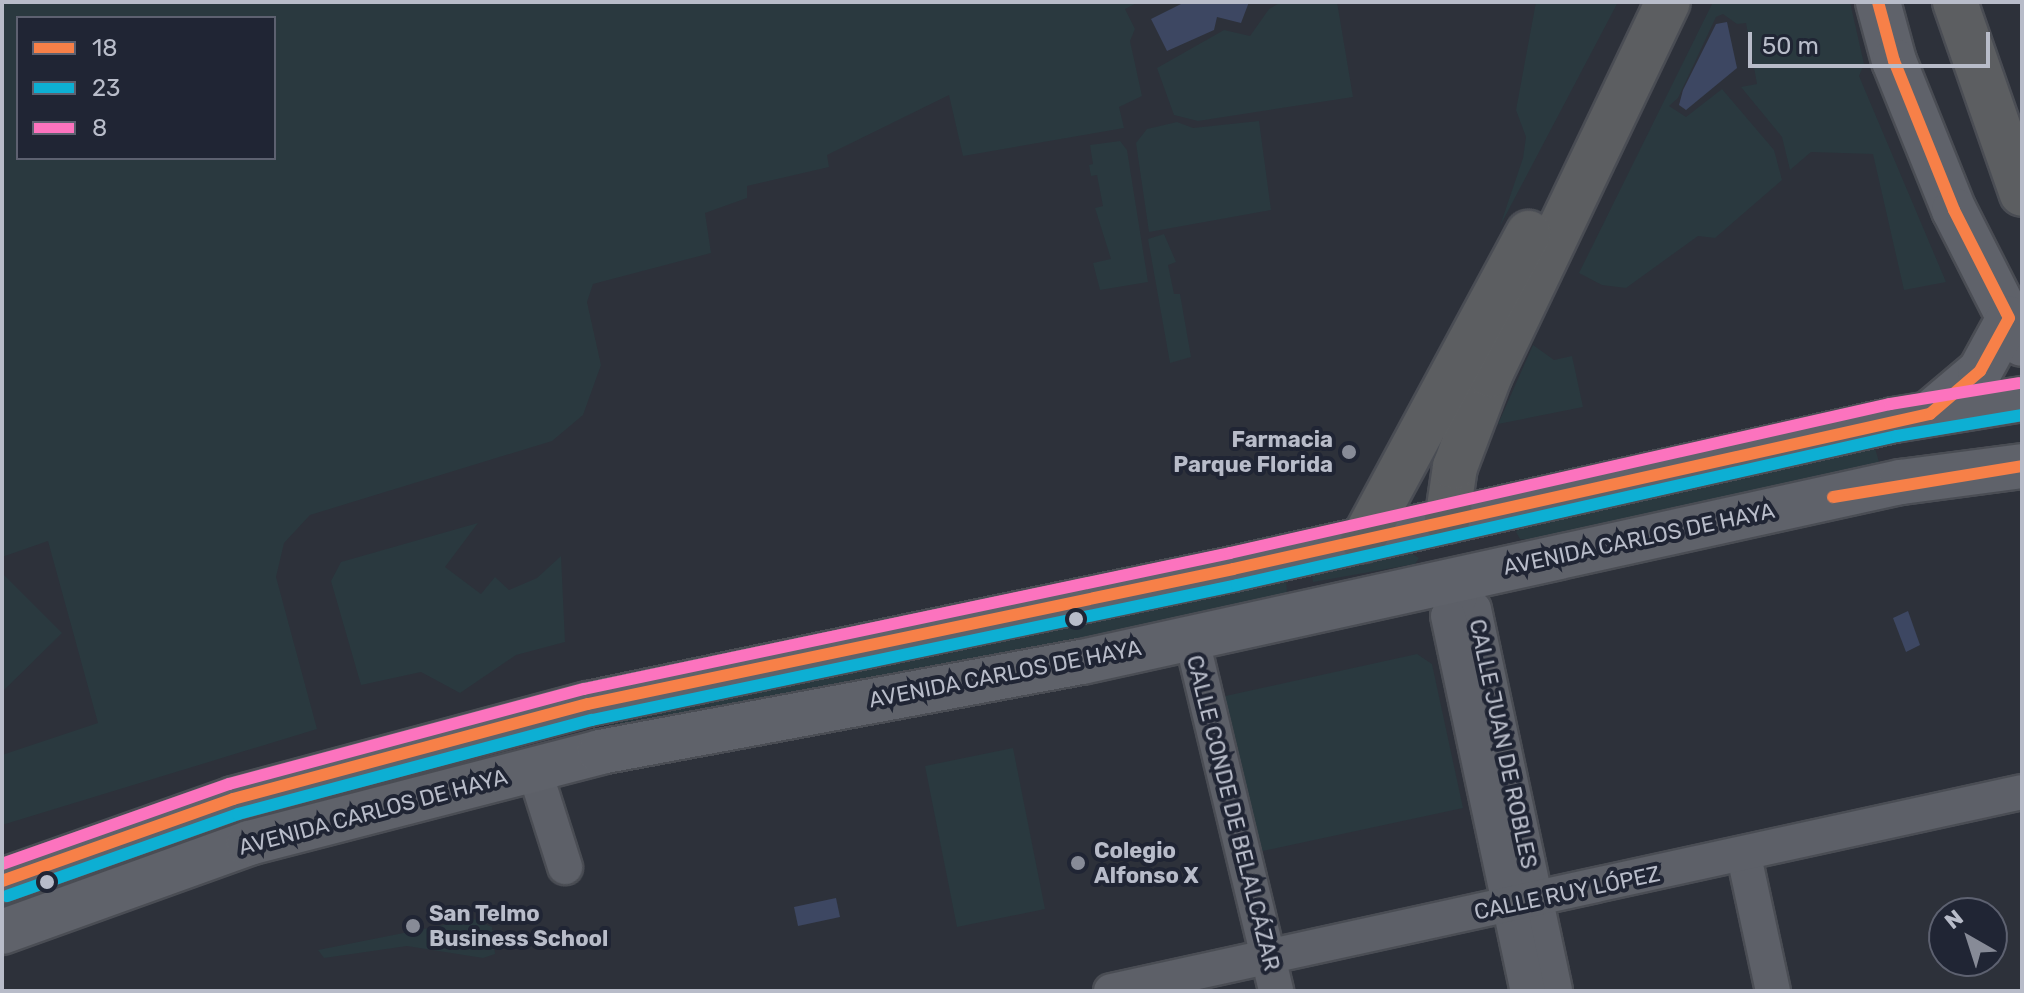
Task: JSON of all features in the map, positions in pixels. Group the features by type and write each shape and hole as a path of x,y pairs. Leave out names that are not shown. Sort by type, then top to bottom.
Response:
{"highway":[{"path":"1447,521 1455,467 1490,375 1668,2"},
{"path":"1955,2 2022,194"},
{"path":"1363,540 1404,456 1532,226 1594,160"}],"main road":[{"path":"1878,2 1894,61 1954,210 2015,331 1980,371 1930,414"},
{"path":"2,881 233,799 588,704 1363,540 1930,414 2022,399"},
{"name":"AVENIDA CARLOS DE HAYA","path":"2,932 249,843 534,769 729,727 1082,662 1191,636 1459,587 1901,482 2022,466"},
{"path":"1447,521 1459,587"}],"street":[{"name":"CALLE JUAN DE ROBLES","path":"1459,587 1474,609 1524,902 1528,991"},
{"name":"CALLE CONDE DE BELALCÁZAR","path":"1191,636 1276,991"},
{"path":"534,769 565,867"},
{"name":"CALLE RUY LÓPEZ","path":"1111,991 1744,856 2022,792"},
{"path":"1744,856 1773,991"},
{"name":"CALLE JUAN DE ROBLES","path":"1524,902 1555,991"}],"shaded area":[{"path":"2,2 1139,2 1125,9 1135,29 1130,41 1142,96 1119,107 1124,128 963,156 949,95 827,155 829,167 747,186 747,198 705,213 711,253 593,284 587,302 601,365 583,415 552,441 310,515 284,543 276,577 317,729 2,825 2,755 98,723 48,541 2,557"},
{"path":"1281,2 1337,2 1353,97 1198,121 1174,115 1157,68 1224,30 1250,36 1269,9"},
{"path":"1536,2 1618,2 1500,226 1523,158 1526,137 1516,110"},
{"path":"1713,2 1850,2 1864,64 1859,76 1946,282 1904,290 1873,154 1811,152 1790,170 1782,137 1741,87 1757,84 1746,23 1737,24 1723,14 1716,17 1678,98 1669,106 1686,117 1722,89 1774,150 1782,180 1715,238 1698,236 1626,288 1602,285 1579,273"},
{"path":"1259,121 1271,210 1149,232 1136,143 1147,129 1177,122 1193,128"},
{"path":"1120,141 1127,150 1148,282 1100,290 1093,263 1111,259 1095,208 1103,206 1097,175 1091,176 1090,145"},
{"path":"1164,234 1176,262 1168,265 1174,294 1180,294 1191,357 1170,363 1148,239"},
{"path":"1533,345 1554,360 1572,356 1583,407 1498,424"},
{"path":"1875,448 1879,462 1530,540 1520,539 1516,532 1521,525"},
{"path":"478,523 445,567 481,594 495,577 509,590 537,578 561,556 565,642 516,655 460,693 421,672 361,685 331,581 341,562"},
{"path":"1406,550 1419,558 1415,564 1313,582 1312,575 1320,570"},
{"path":"2,573 62,633 2,692"},
{"path":"1286,579 1287,593 969,665 609,734 607,717 950,653"},
{"path":"1417,654 1432,664 1463,808 1258,852 1221,697"},
{"path":"1013,748 1045,909 957,927 925,766"},
{"path":"429,764 460,769 268,821 2,907 2,890"},
{"path":"474,919 492,927 495,954 483,958 407,946 324,958 318,950"}],"water":[{"path":"1185,2 1249,2 1241,23 1217,17 1214,30 1167,51 1151,19"},
{"path":"1727,22 1737,68 1686,110 1679,105 1683,90 1716,24"},
{"path":"1908,611 1920,645 1906,652 1893,618"},
{"path":"836,898 840,917 798,926 794,907"}],"transit line":[{"name":"18","path":"2,881 233,799 588,704 1233,569 1930,414 1980,371 2009,318 1954,210 1894,61 1878,2"},
{"name":"8","path":"2,864 229,784 584,689 1230,553 1890,404 2019,383"},
{"name":"23","path":"7,896 238,814 592,720 1237,585 1897,436 2022,415"},
{"name":"18","path":"1833,497 2022,466"}],"place":[{"name":"Farmacia Parque Florida","path":"1349,452"},
{"name":"Colegio Alfonso X","path":"1078,863"},
{"name":"San Telmo Business School","path":"413,926"}]}
